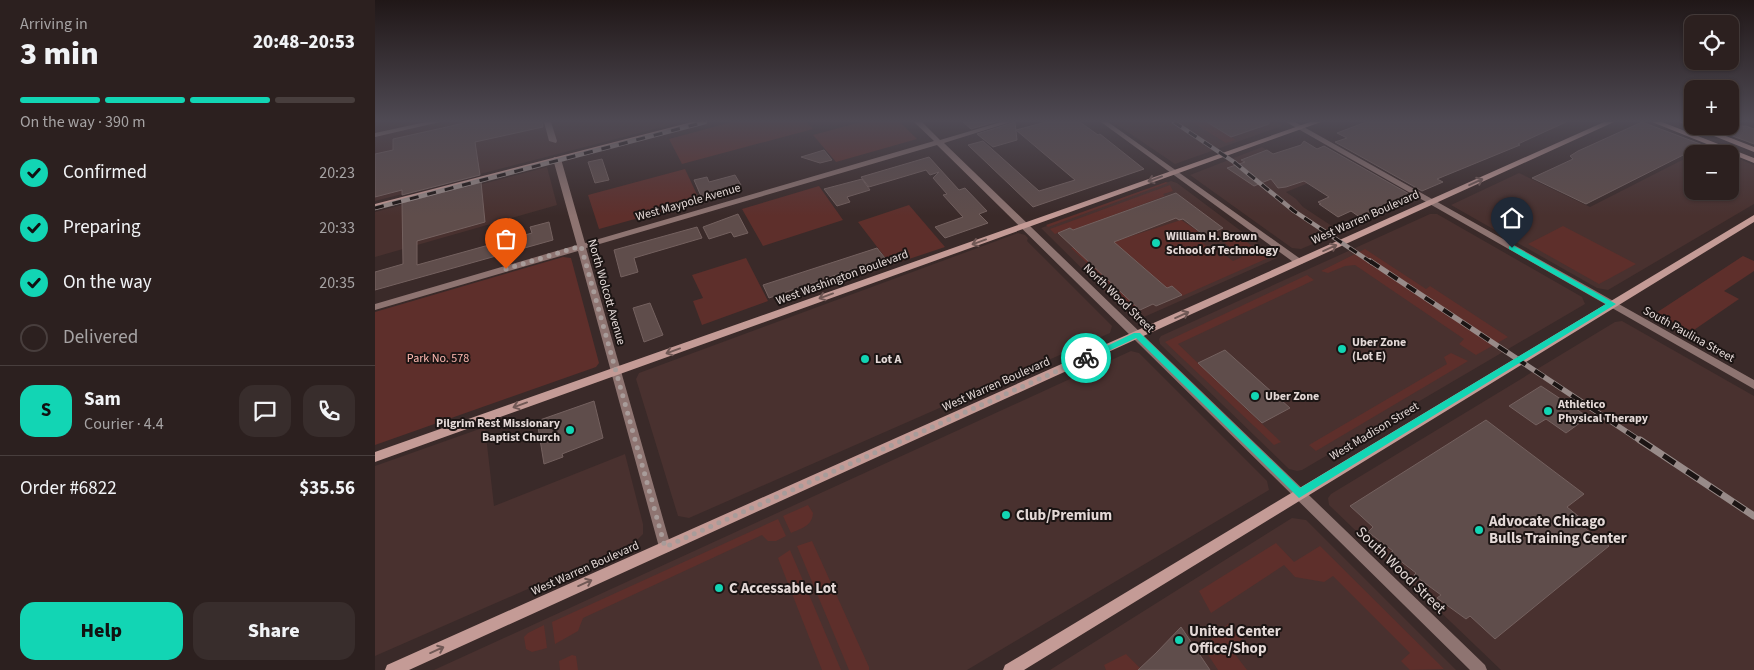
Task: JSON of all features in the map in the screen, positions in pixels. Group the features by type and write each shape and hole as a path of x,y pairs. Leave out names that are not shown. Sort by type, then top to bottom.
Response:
{"street":[{"path":"375,206 579,153"},
{"name":"West Maypole Avenue","path":"375,307 900,153"},
{"name":"North Wood Street","path":"951,153 1299,494"},
{"path":"1148,153 1299,262"},
{"name":"West Washington Boulevard","path":"375,457 1228,153"},
{"name":"South Paulina Street","path":"1345,153 1754,385"},
{"name":"West Warren Boulevard","path":"392,670 1540,153"},
{"path":"1735,153 1754,161"},
{"name":"North Wolcott Avenue","path":"557,159 665,547"},
{"name":"West Madison Street","path":"1011,670 1754,218"},
{"name":"South Wood Street","path":"1299,494 1480,670"}],"shaded area":[{"path":"375,153 560,153 375,201"},
{"path":"1159,153 1205,153 1175,164"},
{"path":"1246,153 1272,153 1316,180 1286,192 1303,207 1341,232 1301,249 1292,248 1190,175"},
{"path":"1684,159 1684,200 1739,200 1739,159 1754,165 1754,204 1608,290 1597,288 1451,205 1519,173 1590,207"},
{"path":"547,167 557,205 375,257 375,212"},
{"name":"William H. Brown School of Technology","path":"1171,181 1177,183 1277,258 1135,321 1041,228"},
{"path":"1430,214 1437,214 1582,297 1585,304 1302,470 1297,471 1289,469 1160,344 1159,339 1161,336"},
{"name":"Lot A","path":"1018,233 1025,235 1028,238 1027,241 1112,326 1110,333 689,518 678,516 636,379 639,373"},
{"path":"1622,321 1754,396 1754,670 1501,670 1329,505 1328,498 1331,494 1615,322"},
{"path":"1131,351 1139,353 1267,481 1269,490 967,670 434,670"},
{"path":"485,427 494,506 625,454 643,524 643,534 635,542 375,656 375,466"},
{"path":"1292,518 1306,520 1456,670 1050,670"}],"green space":[{"path":"676,153 722,153 682,164"},
{"path":"829,153 867,153 836,162"},
{"path":"685,169 700,201 599,229 588,195"},
{"path":"1166,182 1168,183 1048,227 1046,225"},
{"path":"1170,185 1173,191 1163,194 1165,196 1073,230 1070,228 1055,234 1050,229"},
{"path":"819,186 843,220 763,246 742,209"},
{"path":"909,205 945,247 891,265 858,222"},
{"path":"1181,220 1205,236 1198,239 1220,257 1225,255 1233,261 1242,257 1224,242 1239,236 1268,258 1182,296 1172,287 1167,288 1127,253 1122,255 1110,243"},
{"path":"1563,226 1636,264 1599,284 1528,244"},
{"path":"1074,247 1140,310 1137,311 1071,248"},
{"path":"1365,249 1426,289 1430,286 1508,337 1476,355 1459,344 1464,339 1355,265 1345,266 1328,273 1321,271"},
{"path":"1743,256 1754,261 1754,271 1724,291 1739,299 1691,332 1656,313"},
{"name":"Park No. 578","path":"563,257 571,258 599,363 596,367 375,445 375,312"},
{"path":"746,258 768,301 702,325 693,301 703,298 692,275"},
{"path":"1307,275 1314,280 1178,344 1281,442 1274,445 1165,342"},
{"path":"1451,353 1468,361 1316,451 1309,445 1447,364 1444,357"},
{"path":"808,505 813,513 811,521 806,526 791,533 783,516"},
{"path":"778,519 786,536 776,541 768,541 762,535 583,618 578,631 555,644 552,622"},
{"path":"812,541 869,670 849,670 797,546"},
{"path":"1276,543 1294,562 1320,546 1444,669 1410,670 1401,661 1410,653 1333,576 1324,582 1295,577 1284,565 1211,613 1199,591"},
{"path":"790,550 841,670 822,670 778,558"},
{"path":"1229,623 1244,642 1245,646 1234,653 1247,670 1218,670 1203,647"},
{"path":"544,625 547,648 532,652 526,649 524,637"},
{"path":"1126,654 1140,668 1138,670 1106,670 1104,665"},
{"path":"572,655 576,656 578,670 560,670 559,661"}],"building":[{"path":"477,153 480,175 402,195 402,190 375,197 375,154"},
{"path":"813,153 827,153 832,160 820,163 801,157"},
{"path":"977,153 997,153 1039,191 1075,180 1043,153 1124,153 1144,169 1033,207"},
{"path":"1259,153 1337,153 1411,195 1361,218 1351,211 1338,217 1318,202 1329,197 1304,181 1278,188 1271,179 1254,186 1227,168 1245,162 1241,160"},
{"path":"1355,153 1500,153 1437,179 1443,182 1422,191"},
{"path":"1574,153 1684,153 1586,204 1532,178 1573,159 1570,156"},
{"path":"929,157 959,190 965,188 987,211 979,214 988,223 945,238 935,227 963,217 943,195 947,194 933,178 939,172 930,175 926,170 869,187 861,177"},
{"path":"602,159 609,180 595,183 588,162"},
{"path":"735,175 741,185 706,196 701,196 694,180 707,177 709,182"},
{"path":"862,179 870,190 847,197 850,202 837,206 824,189"},
{"path":"481,182 485,222 417,241 417,265 532,233 530,227 549,222 553,240 375,290 375,272 403,264 402,203"},
{"path":"1176,193 1223,228 1205,236 1183,219 1179,220 1176,218 1114,242 1167,288 1172,286 1182,295 1156,306 1153,304 1140,310 1058,233 1070,228 1073,230"},
{"path":"738,214 748,233 734,237 731,232 709,239 703,227"},
{"path":"697,227 702,238 634,258 638,272 621,277 614,250"},
{"path":"877,248 885,258 769,298 763,285"},
{"path":"650,303 663,335 644,342 633,308"},
{"name":"Uber Zone","path":"1225,350 1290,408 1262,423 1198,363"},
{"name":"Athletico Physical Therapy","path":"1541,386 1588,417 1566,433 1546,419 1536,425 1509,406"},
{"name":"Pilgrim Rest Missionary Baptist Church","path":"594,401 603,438 562,454 563,457 544,464 537,421"},
{"name":"Advocate Chicago Bulls Training Center","path":"1486,420 1584,494 1567,507 1588,524 1583,527 1609,546 1495,639 1470,616 1466,619 1437,598 1441,595 1414,575 1416,573 1390,553 1393,551 1368,532 1373,527 1350,506"},
{"name":"United Center Office/Shop","path":"1181,627 1210,670 1138,670 1156,653"}],"railway":[{"path":"375,208 585,153"},
{"path":"1221,153 1294,211 1372,263"},
{"path":"1370,261 1642,442"},
{"path":"1640,440 1754,516"}],"way so far":[{"path":"506,269 581,246 665,547 1086,358"}],"place":[{"name":"William H. Brown School of Technology","path":"1156,243"},
{"name":"Uber Zone (Lot E)","path":"1342,349"},
{"name":"Lot A","path":"865,359"},
{"name":"Uber Zone","path":"1255,396"},
{"name":"Athletico Physical Therapy","path":"1548,411"},
{"name":"Pilgrim Rest Missionary Baptist Church","path":"570,430"},
{"name":"Club/Premium","path":"1006,515"},
{"name":"Advocate Chicago Bulls Training Center","path":"1479,530"},
{"name":"C Accessable Lot","path":"719,588"},
{"name":"United Center Office/Shop","path":"1179,640"}],"route":[{"path":"1086,358 1137,335 1299,494 1612,304 1512,248"}]}
